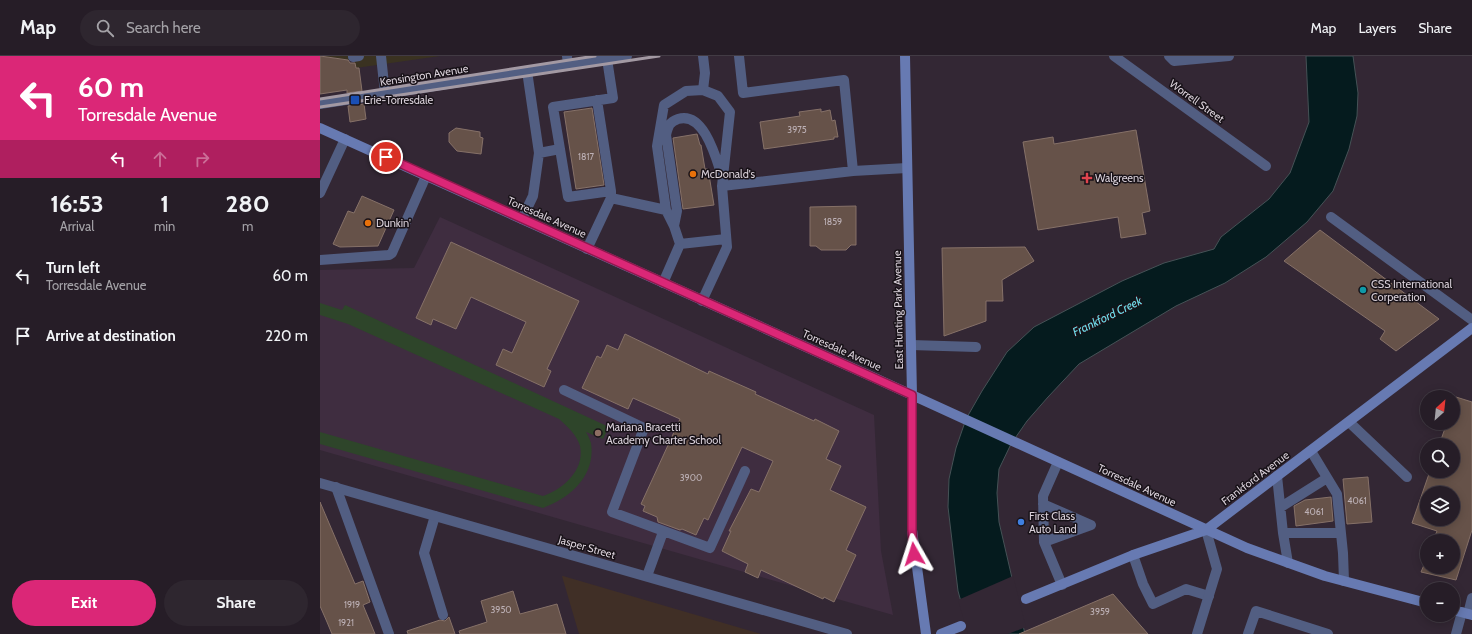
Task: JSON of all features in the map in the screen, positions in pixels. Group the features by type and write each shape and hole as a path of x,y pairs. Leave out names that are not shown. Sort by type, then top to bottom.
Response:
{"main road":[{"name":"East Hunting Park Avenue","path":"905,56 912,395 912,530 926,634"},
{"name":"Torresdale Avenue","path":"320,128 1258,553 1344,581 1420,601"},
{"name":"Frankford Avenue","path":"1026,599 1133,555 1206,530 1472,328"},
{"path":"942,634 961,626"}],"street":[{"path":"381,56 385,93"},
{"name":"Kensington Avenue","path":"320,104 527,71 567,60 606,59 627,56"},
{"path":"703,56 705,73 703,90"},
{"path":"739,56 743,93 844,80 853,171"},
{"name":"Worrell Street","path":"1114,56 1266,166"},
{"path":"1169,56 1174,61 1229,56"},
{"path":"606,59 613,98 553,107 562,128 560,149 569,175 568,197 611,194 666,210"},
{"path":"522,219 533,196 539,153 527,71"},
{"path":"662,283 680,244 674,226 666,210 657,146 664,105 686,91 703,90 718,96 730,112 723,183 727,247 702,301"},
{"path":"588,249 611,194 598,123 596,100"},
{"path":"674,226 677,211 666,135 668,124 673,120 681,118 690,119 702,128 711,144 723,183"},
{"path":"320,193 345,139"},
{"path":"539,153 560,149"},
{"path":"723,183 853,171 907,168"},
{"path":"320,260 389,255 392,253 426,176"},
{"path":"1331,216 1472,320"},
{"path":"680,244 726,239"},
{"path":"910,345 976,347"},
{"path":"564,390 644,428 612,512 710,548 745,471"},
{"path":"1349,422 1407,477"},
{"path":"1311,451 1337,494 1344,581"},
{"path":"1058,462 1043,496 1044,542 1062,585"},
{"path":"1277,476 1288,563"},
{"path":"1281,507 1310,494 1327,478"},
{"name":"Jasper Street","path":"320,482 847,634"},
{"path":"336,487 389,634"},
{"path":"1043,504 1091,525 1044,542"},
{"path":"435,516 424,553 443,615"},
{"path":"1283,533 1312,529 1341,533"},
{"path":"1198,634 1217,569 1206,530"},
{"path":"647,576 663,532"},
{"path":"1133,555 1143,584 1154,604 1186,589 1210,596"},
{"path":"1456,634 1464,613 1472,598"},
{"path":"1248,634 1256,611 1302,630 1328,634"}],"shaded area":[{"path":"320,56 440,56 356,68 354,60"},
{"name":"Mariana Bracetti Academy Charter School","path":"440,217 874,415 881,551 893,615 320,450 320,270 414,268"},
{"path":"563,576 761,634 579,634"}],"green space":[{"path":"320,303 342,310 345,305 609,427 603,439 586,432 591,443 591,455 589,466 579,484 563,498 543,508 320,444 320,432 543,496 558,489 571,477 576,471 581,455 577,438 559,419 348,324 320,315"}],"water":[{"name":"Frankford Creek","path":"1306,56 1353,56 1358,93 1357,116 1349,149 1333,191 1307,222 1266,257 1225,283 1176,306 1079,364 1027,421 1011,444 999,469 997,493 999,522 1025,634 970,634 958,591 948,507 949,479 956,448 966,419 982,391 1007,352 1034,327 1122,281 1164,263 1214,249 1221,237 1269,199 1290,173 1309,122"}],"pier":[{"path":"1013,576 1026,627 1008,634 968,634 958,600"}],"building":[{"path":"320,56 348,60 350,63 355,63 356,68 359,68 362,91 347,93 347,90 320,94"},
{"path":"364,104 366,119 350,122 348,106"},
{"path":"592,108 604,185 576,189 564,112"},
{"path":"821,109 821,112 830,110 832,121 835,120 838,137 834,137 834,139 764,149 760,122 800,116 799,112"},
{"path":"456,128 480,132 480,137 483,138 481,154 457,151 449,142 449,133"},
{"name":"Walgreens","path":"1136,130 1150,211 1142,213 1146,234 1121,238 1118,217 1038,230 1023,142 1053,137 1054,144"},
{"path":"697,134 701,145 705,169 708,169 714,205 683,209 673,138"},
{"path":"362,196 394,210 378,246 340,247 333,244 348,211 354,213"},
{"path":"856,206 856,245 851,245 846,250 821,250 816,246 810,246 810,207"},
{"name":"CSS International Corperation","path":"1320,230 1439,319 1396,351 1380,339 1385,331 1284,261"},
{"path":"451,242 579,301 547,369 551,371 544,387 496,365 503,349 512,353 526,322 471,297 456,329 433,319 431,325 416,318"},
{"path":"1025,247 1034,261 1002,280 1003,301 986,301 986,321 944,336 942,248"},
{"path":"625,334 708,374 709,371 756,392 755,394 814,421 815,419 839,431 826,459 841,466 830,490 866,507 846,550 856,555 834,602 824,597 823,599 761,570 758,578 745,572 748,564 722,551 731,531 729,531 751,489 759,492 773,461 742,447 708,520 704,518 696,535 658,522 657,517 643,511 645,506 641,504 680,419 633,398 628,409 582,388 597,356 601,358 607,345 618,350"},
{"path":"1460,398 1472,402 1472,530 1460,568 1460,534 1436,534 1437,531 1421,526 1460,526 1460,486 1425,486 1428,478 1460,478 1460,438 1442,438 1444,430 1460,430"},
{"path":"1368,477 1372,522 1347,524 1343,479"},
{"path":"1331,497 1333,521 1296,526 1294,506 1305,500"},
{"path":"1420,500 1420,526 1412,523"},
{"path":"320,502 355,584 363,581 370,602 363,605 375,634 332,634 320,606"},
{"path":"1430,574 1458,574 1456,580"},
{"path":"513,591 520,614 557,604 566,634 460,634 459,631 487,622 481,601"},
{"path":"1113,594 1148,634 1019,634"},
{"path":"449,617 455,634 408,634 407,631 440,620 445,621"}],"railway":[{"path":"320,99 595,56"},
{"path":"320,107 659,56"}],"place":[{"name":"Erie-Torresdale","path":"355,100"},
{"name":"McDonald's","path":"693,174"},
{"name":"Walgreens","path":"1087,178"},
{"name":"Dunkin'","path":"368,223"},
{"name":"CSS International Corperation","path":"1363,290"},
{"name":"Mariana Bracetti Academy Charter School","path":"598,433"},
{"name":"First Class Auto Land","path":"1021,522"}],"route":[{"path":"386,157 912,395 912,530 914,554"}]}
